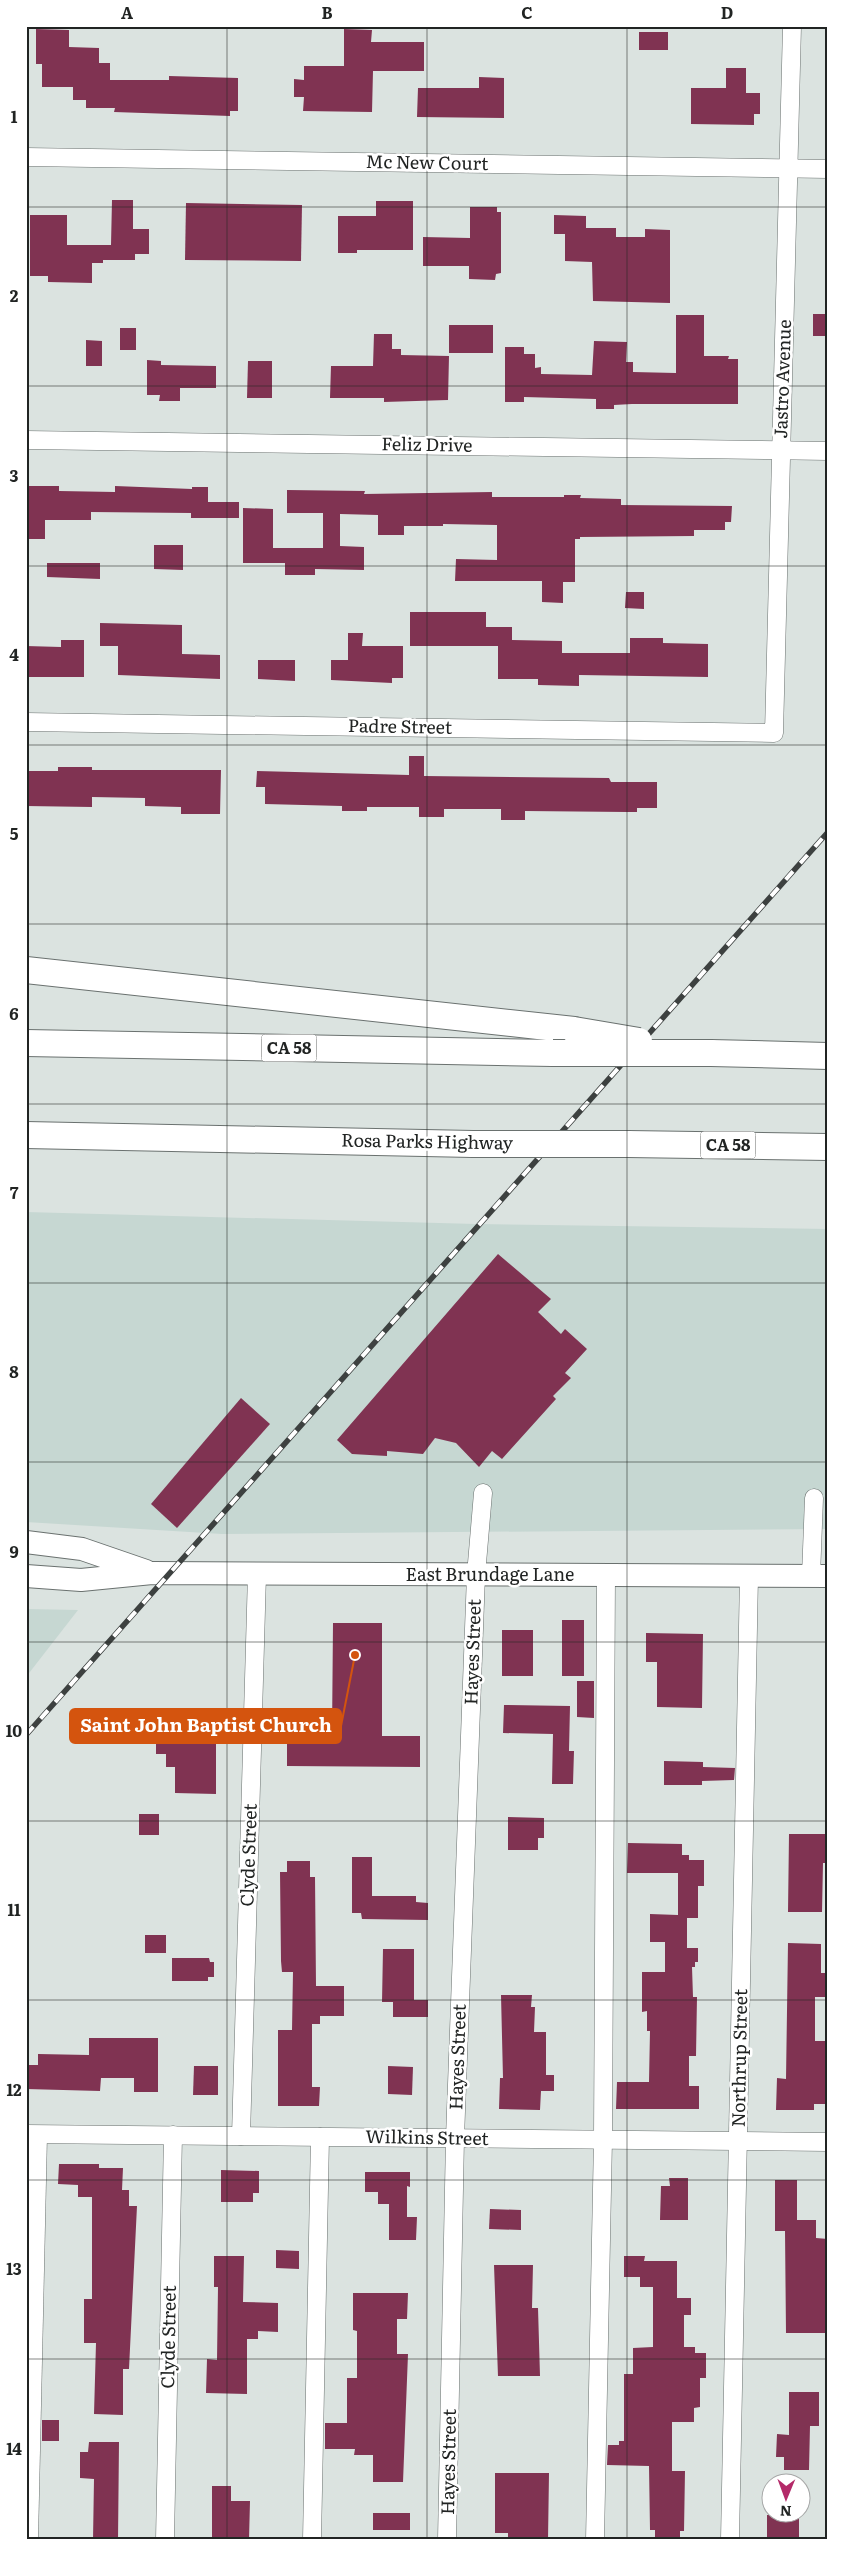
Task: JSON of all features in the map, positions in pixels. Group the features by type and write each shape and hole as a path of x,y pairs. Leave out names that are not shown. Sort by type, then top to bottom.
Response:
{"highway":[{"path":"26,970 574,1030 712,1053"},
{"name":"CA 58","path":"26,1044 828,1056"},
{"name":"Rosa Parks Highway","path":"26,1135 473,1144 828,1146"}],"main road":[{"name":"East Brundage Lane","path":"26,1542 82,1549 152,1573"},
{"name":"East Brundage Lane","path":"26,1576 81,1580 152,1573 820,1576"}],"street":[{"name":"Jastro Avenue","path":"774,733 792,26"},
{"name":"Mc New Court","path":"26,157 828,169"},
{"name":"Feliz Drive","path":"26,440 828,451"},
{"name":"Padre Street","path":"26,722 774,733"},
{"name":"Hayes Street","path":"447,2540 455,2138 476,1575 483,1493"},
{"path":"814,1498 820,1576"},
{"name":"Clyde Street","path":"241,2136 257,1574"},
{"path":"595,2540 603,2139 606,1575"},
{"name":"Northrup Street","path":"730,2540 749,1576"},
{"path":"29,2540 32,2134"},
{"name":"Wilkins Street","path":"32,2134 828,2142"},
{"name":"Clyde Street","path":"165,2540 173,2135"},
{"path":"312,2540 320,2137"}],"shaded area":[{"path":"26,1212 476,1224 828,1229 828,1529 222,1534 26,1522"},
{"path":"26,1609 78,1610 26,1677"}],"building":[{"path":"36,29 69,30 69,47 99,48 99,63 110,63 110,80 169,80 169,76 238,78 238,111 230,111 230,116 114,112 115,108 86,108 86,100 73,100 73,87 42,87 42,64 36,64"},
{"path":"344,29 372,30 371,42 424,42 424,71 373,71 372,112 303,111 304,97 294,97 294,79 304,80 304,66 344,66"},
{"path":"639,32 668,32 668,50 639,50"},
{"path":"726,68 746,68 746,93 760,93 760,114 754,114 754,125 691,124 691,88 726,88"},
{"path":"479,77 504,78 504,118 417,117 418,88 479,88"},
{"path":"112,200 133,200 133,229 149,229 149,254 135,254 135,260 103,260 103,263 92,263 92,283 48,282 48,276 30,276 30,215 67,215 67,245 111,245"},
{"path":"376,201 413,201 413,250 357,250 357,253 338,253 338,216 376,216"},
{"path":"186,203 302,205 301,261 185,260"},
{"path":"470,207 497,207 497,212 501,212 501,273 496,274 495,280 469,279 469,266 423,266 423,237 470,238"},
{"path":"554,215 586,216 586,228 616,228 616,237 645,237 645,229 670,230 670,303 593,301 592,262 565,261 565,234 554,234"},
{"path":"813,314 828,314 828,336 813,336"},
{"path":"676,315 704,315 704,356 729,356 728,359 738,359 738,404 632,404 614,405 614,409 596,409 596,399 524,397 524,402 505,402 505,347 524,347 524,354 535,354 535,368 541,367 541,374 592,375 594,341 627,342 626,362 633,362 633,372 676,373"},
{"path":"449,325 493,325 493,353 449,353"},
{"path":"120,328 136,328 136,350 120,350"},
{"path":"374,334 392,334 392,349 401,349 401,355 449,356 448,400 384,402 384,398 330,398 331,366 373,366"},
{"path":"86,340 102,341 102,366 86,366"},
{"path":"147,360 161,361 161,365 216,366 216,388 180,388 180,401 159,401 160,395 147,395"},
{"path":"248,361 272,361 272,398 247,398"},
{"path":"26,486 59,486 59,491 115,492 115,486 192,489 192,487 208,487 208,502 239,502 239,518 191,518 191,513 91,512 91,520 45,520 45,539 27,539"},
{"path":"287,490 365,491 364,494 492,492 492,497 564,497 564,495 581,495 580,498 621,499 621,505 732,506 731,522 725,522 725,530 694,530 694,536 580,537 580,539 575,539 575,582 563,582 563,603 542,602 542,581 455,581 456,559 497,560 497,525 443,524 443,526 404,526 404,535 378,535 378,515 340,514 340,546 364,547 364,570 315,569 315,575 285,575 285,563 243,563 243,508 273,509 273,548 323,548 323,513 287,513"},
{"path":"154,545 183,545 183,570 154,569"},
{"path":"47,563 100,563 100,579 47,577"},
{"path":"626,592 644,592 644,609 625,608"},
{"path":"410,612 486,612 486,627 512,627 512,640 562,641 562,653 630,653 630,638 663,638 663,643 708,644 708,677 579,675 579,686 538,685 538,679 498,679 498,646 410,646"},
{"path":"100,623 182,625 182,654 220,655 220,679 118,675 118,646 100,646"},
{"path":"348,633 363,633 362,646 403,646 403,678 392,678 392,683 331,680 331,660 348,660"},
{"path":"61,640 84,640 84,677 26,677 26,646 61,647"},
{"path":"258,660 295,660 295,681 258,679"},
{"path":"409,756 424,756 424,776 609,778 611,782 657,782 657,808 637,808 637,812 525,811 525,820 501,820 501,809 444,809 444,817 419,817 419,807 367,807 367,811 342,811 342,806 265,804 265,787 256,787 257,771 409,775"},
{"path":"58,767 92,767 92,770 221,770 220,814 181,814 181,807 145,806 145,798 92,797 92,807 26,806 26,771 58,771"},
{"path":"498,1254 551,1299 538,1312 561,1334 565,1329 587,1349 565,1373 571,1378 553,1396 556,1399 502,1459 492,1451 479,1467 456,1443 435,1438 423,1454 387,1451 387,1456 352,1454 337,1440"},
{"path":"241,1398 270,1424 177,1528 151,1504"},
{"path":"562,1620 584,1620 584,1676 562,1676"},
{"path":"333,1623 382,1623 382,1736 420,1736 420,1767 287,1766 287,1734 332,1734"},
{"path":"502,1630 533,1630 533,1676 502,1676"},
{"path":"646,1633 703,1634 702,1708 657,1707 657,1662 646,1662"},
{"path":"577,1681 594,1681 594,1718 577,1717"},
{"path":"504,1705 570,1706 569,1751 574,1751 573,1784 552,1784 553,1734 503,1733"},
{"path":"191,1721 216,1721 216,1794 175,1793 175,1767 166,1767 166,1754 156,1754 156,1739 162,1739 162,1728 191,1728"},
{"path":"664,1761 703,1762 703,1767 735,1768 734,1780 702,1781 702,1785 664,1785"},
{"path":"139,1814 159,1814 159,1835 139,1835"},
{"path":"508,1817 544,1818 544,1838 538,1838 538,1850 508,1850"},
{"path":"789,1834 828,1834 828,1863 823,1863 822,1912 788,1912"},
{"path":"628,1843 682,1844 682,1855 689,1855 689,1860 704,1860 704,1886 698,1886 698,1918 687,1918 687,1948 698,1948 698,1962 695,1962 695,1967 692,1967 693,1997 697,1997 696,2056 689,2056 689,2086 699,2086 699,2109 616,2109 617,2082 649,2082 650,2031 647,2031 647,2011 642,2012 642,1972 665,1972 665,1942 650,1942 650,1914 678,1915 678,1873 627,1873"},
{"path":"352,1857 372,1857 372,1896 416,1896 416,1902 428,1903 428,1920 362,1919 361,1913 352,1913"},
{"path":"287,1861 310,1861 310,1877 315,1877 316,1986 344,1986 344,2016 320,2016 320,2024 312,2024 312,2087 320,2087 319,2106 278,2106 278,2030 292,2030 293,1972 282,1972 281,1961 280,1872 287,1872"},
{"path":"145,1935 166,1935 166,1953 145,1953"},
{"path":"788,1943 821,1944 821,1973 828,1973 828,1997 815,1997 815,2041 828,2041 828,2104 814,2104 814,2110 776,2110 777,2078 786,2079"},
{"path":"383,1949 414,1949 414,2000 428,2000 428,2017 393,2017 393,2002 382,2002"},
{"path":"172,1958 209,1958 210,1962 214,1962 214,1977 208,1977 208,1981 172,1981"},
{"path":"501,1995 532,1995 531,2007 535,2007 534,2032 546,2032 546,2075 554,2075 554,2091 541,2091 540,2110 499,2109 500,2078 503,2078"},
{"path":"89,2038 158,2038 158,2092 134,2092 134,2078 101,2078 100,2091 26,2089 26,2065 38,2065 38,2054 89,2055"},
{"path":"194,2066 218,2066 218,2095 193,2095"},
{"path":"388,2066 413,2067 412,2095 388,2094"},
{"path":"59,2164 99,2164 99,2168 123,2168 122,2190 129,2190 129,2206 137,2206 129,2369 123,2369 123,2415 94,2414 96,2343 84,2343 84,2299 92,2299 92,2197 78,2197 78,2185 58,2184"},
{"path":"221,2170 259,2171 259,2193 253,2193 253,2202 221,2202"},
{"path":"365,2172 410,2172 410,2187 407,2186 407,2217 417,2217 416,2240 389,2240 389,2204 378,2204 378,2192 365,2192"},
{"path":"669,2178 688,2178 688,2220 660,2220 661,2186 670,2186"},
{"path":"775,2180 797,2180 797,2220 816,2220 816,2238 828,2239 828,2333 786,2333 785,2231 775,2231"},
{"path":"490,2209 521,2210 521,2230 489,2229"},
{"path":"276,2250 299,2251 299,2269 276,2268"},
{"path":"214,2256 244,2256 243,2302 278,2303 278,2332 258,2331 258,2339 247,2339 247,2394 206,2393 207,2359 217,2360 218,2287 214,2287"},
{"path":"624,2256 645,2256 644,2261 677,2261 677,2298 691,2298 691,2315 684,2315 684,2347 695,2347 695,2353 706,2353 706,2378 700,2378 700,2407 694,2408 694,2422 672,2422 672,2471 685,2471 684,2531 680,2531 680,2540 655,2540 655,2530 650,2530 649,2466 607,2465 608,2445 619,2445 619,2441 624,2441 624,2374 633,2374 633,2348 653,2347 653,2287 640,2287 640,2277 624,2277"},
{"path":"494,2265 533,2265 532,2308 538,2308 540,2376 498,2376"},
{"path":"353,2293 408,2293 407,2319 397,2319 397,2354 408,2354 403,2482 373,2482 373,2455 354,2455 355,2449 325,2449 325,2423 347,2423 347,2378 357,2378 357,2331 353,2330"},
{"path":"789,2392 819,2392 819,2426 810,2426 809,2470 784,2470 784,2457 776,2457 777,2434 789,2435"},
{"path":"42,2420 59,2420 59,2441 42,2441"},
{"path":"89,2442 119,2442 118,2540 93,2540 94,2479 80,2478 80,2452 88,2452"},
{"path":"495,2473 549,2473 548,2540 508,2540 508,2533 495,2533"},
{"path":"212,2486 231,2486 231,2501 250,2501 249,2540 212,2540"},
{"path":"373,2513 410,2513 410,2530 373,2530"},
{"path":"767,2524 799,2524 799,2540 767,2540"}],"railway":[{"path":"26,1735 828,832"}],"place":[{"name":"Saint John Baptist Church","path":"355,1655"}]}
